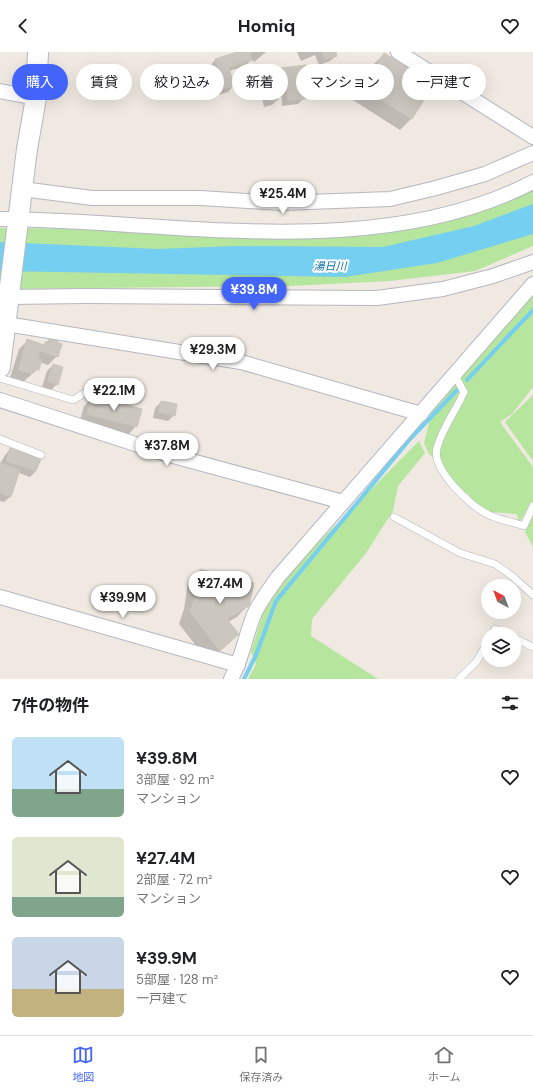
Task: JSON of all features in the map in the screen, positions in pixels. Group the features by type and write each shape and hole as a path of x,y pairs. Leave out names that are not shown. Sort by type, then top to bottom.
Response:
{"street":[{"path":"37,64 38,52"},
{"path":"398,52 533,137"},
{"path":"0,91 12,93"},
{"path":"0,367 6,324 10,219 22,189 26,149 36,100"},
{"path":"22,189 92,198 200,198 282,202 390,199 485,174 533,153"},
{"path":"10,219 264,231 343,231 416,220 472,208 533,182"},
{"path":"7,293 86,296 378,298 443,289 493,276 533,262"},
{"path":"231,679 238,666 253,616 262,598 343,502 533,284"},
{"path":"6,324 241,362 421,414"},
{"path":"0,400 166,454 343,502"},
{"path":"0,597 238,666"}],"lane":[{"path":"454,374 464,392 436,449 438,462 449,479 471,505 490,516 524,526 533,506"},
{"path":"0,378 73,400 90,390 100,388 138,399"},
{"path":"0,439 41,455"},
{"path":"394,517 460,553 494,564 512,576 533,595"},
{"path":"521,641 533,647"},
{"path":"459,679 477,661 481,654"}],"green space":[{"path":"533,181 533,246 475,271 390,281 289,286 0,289 0,228 308,231 485,203"},
{"path":"533,295 533,387 512,414 500,422 533,467 533,547 525,532 531,511 528,508 519,524 517,514 491,512 475,502 468,494 458,490 428,452 424,443 432,411"},
{"path":"533,395 533,461 505,422"},
{"path":"419,441 425,453 398,486 393,511 366,553 312,619 311,636 378,679 248,679 256,664 251,652 267,600 300,561"}],"water":[{"name":"湯日川","path":"533,204 533,234 437,263 345,277 0,271 0,242 158,249 236,246 383,247 474,226"}],"building":[{"path":"237,52 249,52 252,60 240,64 232,64 232,67 229,68 232,79 232,87 224,89 224,64 216,64 215,59"},
{"path":"322,52 336,52 337,56 325,60"},
{"path":"384,53 402,64 402,100 424,100 412,119 381,100 394,100 394,64 377,64"},
{"path":"296,66 296,100 288,101 288,67"},
{"path":"52,336 58,337 57,342 62,344 58,357 40,351 38,359 42,360 39,370 33,370 32,374 18,370 27,339 44,345 45,342 50,343"},
{"path":"53,364 63,367 58,385 47,381"},
{"path":"92,396 142,409 137,427 87,414"},
{"path":"161,401 177,404 175,416 158,412"},
{"path":"10,448 41,459 36,471 6,461"},
{"path":"0,463 20,470 11,497 0,493"},
{"path":"200,569 254,583 249,606 227,619 239,634 220,651 190,612 195,597"}],"waterway":[{"path":"467,380 533,310"},
{"path":"244,679 256,655 276,601 410,439 457,390"}]}
